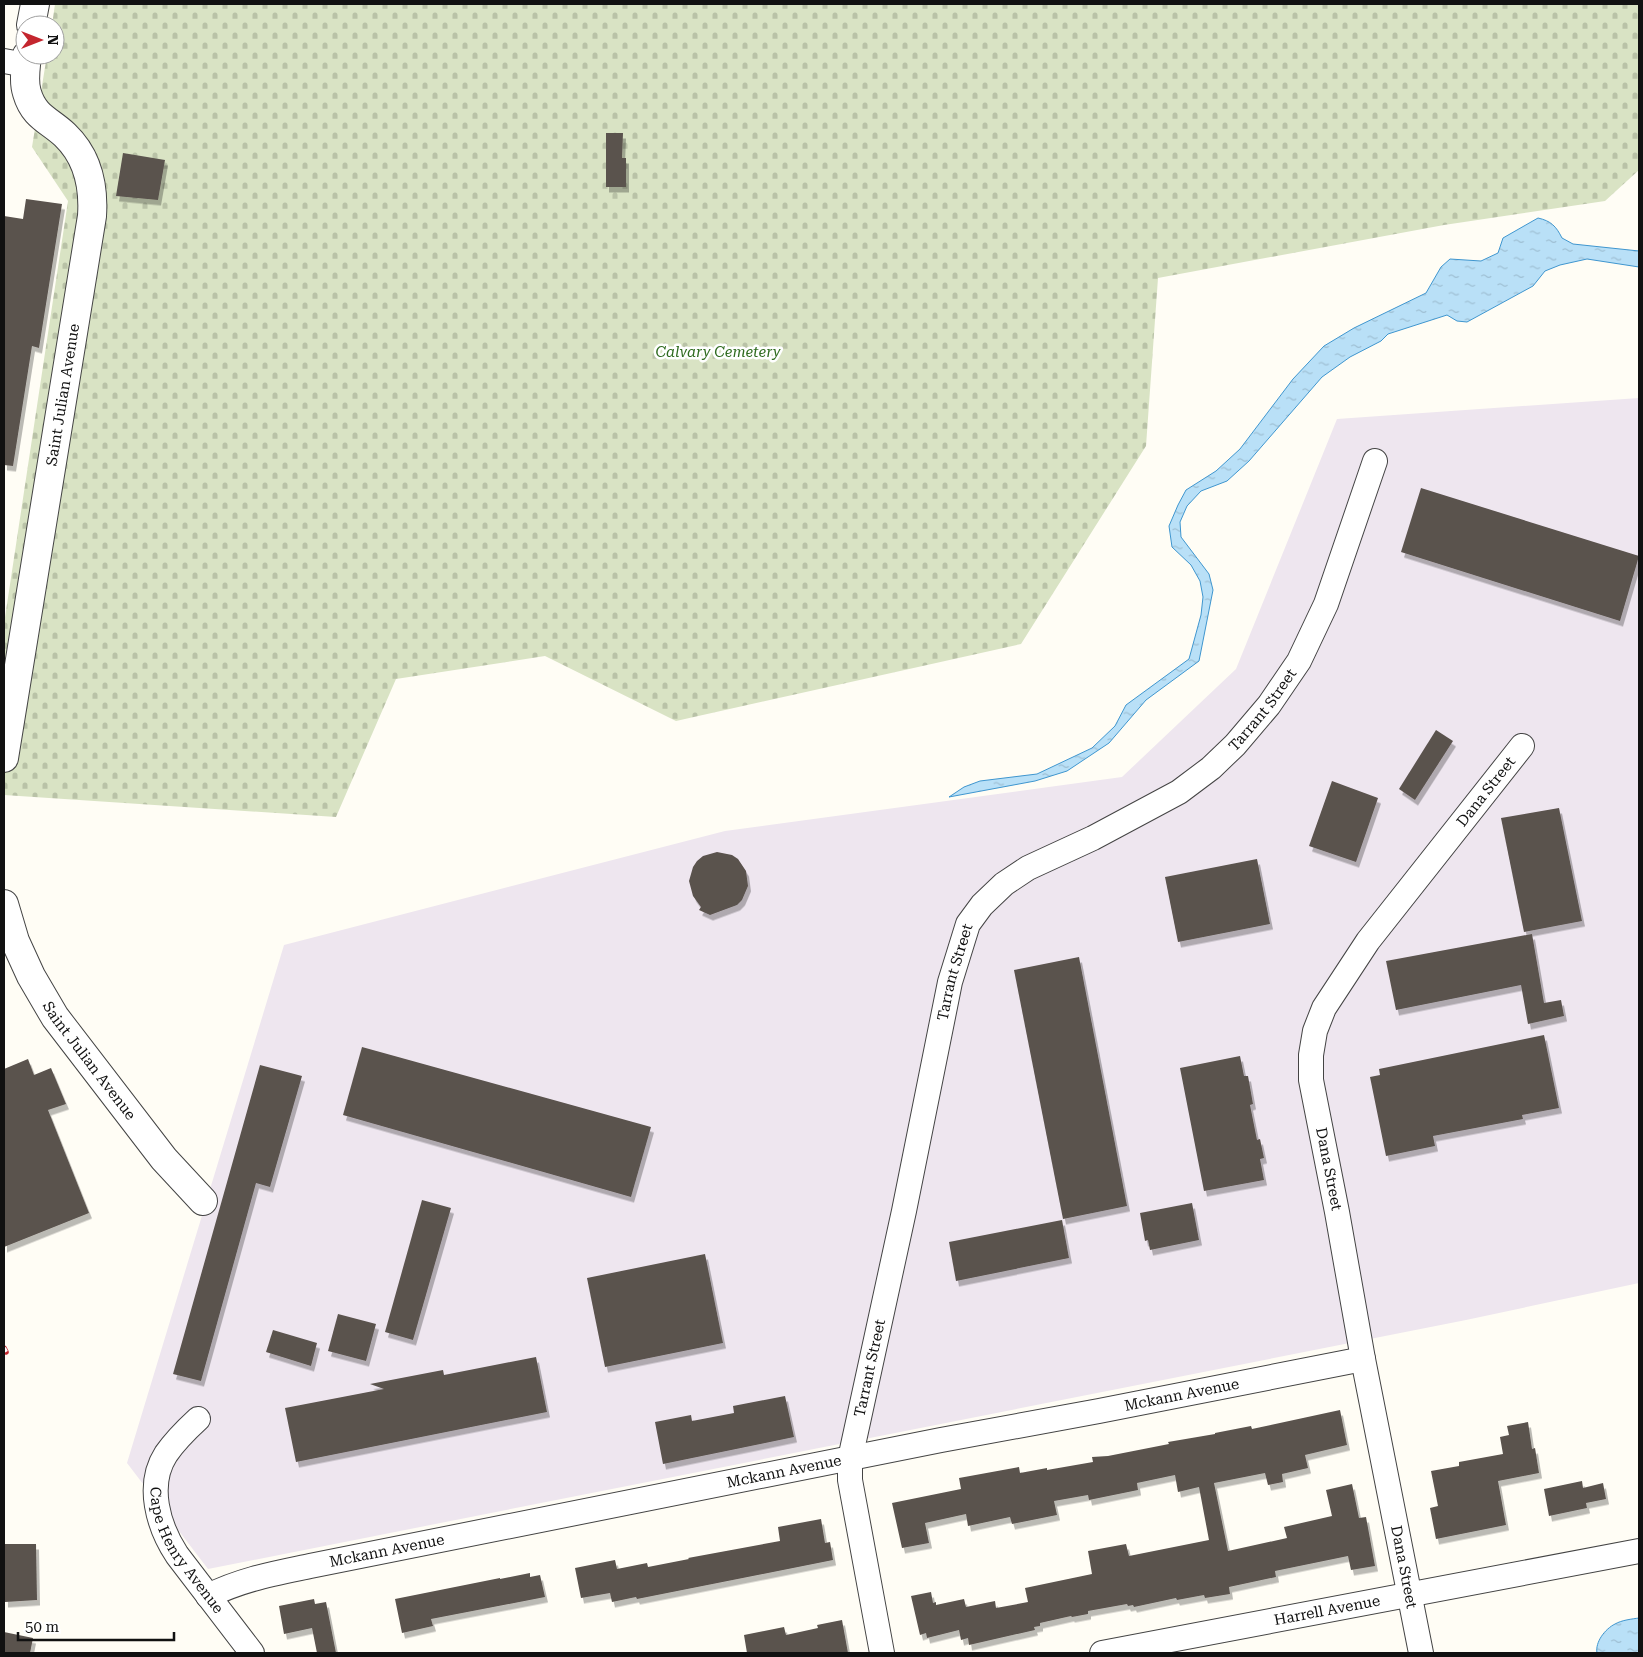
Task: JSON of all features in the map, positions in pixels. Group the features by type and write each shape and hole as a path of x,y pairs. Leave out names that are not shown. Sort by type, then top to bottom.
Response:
{"street":[{"name":"Saint Julian Avenue","path":"4,758 92,216 93,199 89,173 78,150 64,134 41,118 33,108 26,93 25,80 20,65"},
{"name":"Tarrant Street","path":"882,1653 850,1480 850,1459 904,1211 950,982 968,924 982,905 1004,884 1028,868 1093,838 1178,792 1212,768 1235,745 1270,705 1299,660 1320,620 1375,461"},
{"name":"Dana Street","path":"1421,1653 1363,1359 1312,1080 1311,1055 1315,1031 1324,1008 1368,941 1522,746"},
{"name":"Saint Julian Avenue","path":"4,904 15,941 31,976 55,1017 164,1159 203,1201"},
{"name":"Mckann Avenue","path":"208,1596 247,1580 301,1568 941,1440 1099,1412 1363,1359"},
{"name":"Cape Henry Avenue","path":"198,1419 182,1434 165,1456 158,1474 156,1498 160,1520 169,1542 252,1653"},
{"name":"Harrell Avenue","path":"1102,1653 1639,1550"}],"shaded area":[{"path":"1639,398 1639,1283 1466,1320 208,1569 127,1463 284,945 725,831 1122,777 1236,669 1337,419"}],"green space":[{"name":"Calvary Cemetery","path":"55,4 1639,4 1639,170 1605,201 1444,225 1158,278 1146,446 1021,644 676,721 545,656 396,679 336,817 4,795 4,624 68,201 32,147 45,65 65,65 65,15 53,15"}],"water":[{"path":"1538,218 1553,225 1562,238 1573,244 1639,251 1639,267 1587,259 1560,265 1545,271 1533,286 1467,322 1457,321 1447,315 1388,334 1381,341 1350,357 1322,377 1249,461 1227,481 1201,491 1187,506 1180,522 1181,537 1209,574 1213,590 1199,661 1146,700 1109,743 1067,771 1035,781 949,797 964,787 980,781 1037,774 1092,748 1115,726 1126,705 1189,659 1201,615 1203,597 1200,581 1191,565 1172,547 1169,526 1186,490 1216,471 1240,449 1293,379 1324,346 1354,328 1426,293 1441,267 1450,259 1481,261 1498,253 1503,238"},
{"path":"1639,1618 1639,1653 1597,1653 1599,1640 1608,1629 1615,1624"}],"building":[{"path":"606,133 623,133 622,158 626,158 626,187 606,187"},
{"path":"123,153 165,160 158,200 116,196"},
{"path":"26,199 62,204 39,348 32,346 13,466 4,465 4,216 23,219"},
{"path":"1421,488 1639,556 1620,621 1401,552"},
{"path":"1436,730 1453,741 1415,800 1399,789"},
{"path":"1332,781 1378,798 1356,862 1309,846"},
{"path":"1559,808 1582,921 1524,932 1501,818"},
{"path":"717,852 732,855 738,859 746,871 748,886 742,900 737,905 710,915 699,910 701,907 693,896 689,881 697,861 703,856"},
{"path":"1257,859 1270,924 1178,942 1165,877"},
{"path":"1532,934 1544,1003 1561,1000 1564,1016 1528,1024 1521,985 1396,1010 1386,961"},
{"path":"1079,957 1127,1206 1063,1219 1014,970"},
{"path":"1544,1035 1559,1108 1522,1115 1523,1119 1433,1136 1435,1146 1386,1156 1370,1077 1380,1075 1379,1069"},
{"path":"362,1047 651,1127 631,1197 343,1115"},
{"path":"1240,1056 1244,1076 1248,1076 1253,1104 1250,1105 1257,1140 1260,1139 1264,1158 1260,1159 1264,1180 1204,1191 1180,1068"},
{"path":"28,1059 34,1075 51,1068 66,1104 48,1110 89,1213 4,1247 4,1069"},
{"path":"260,1065 302,1076 270,1187 256,1183 201,1381 173,1374"},
{"path":"422,1200 451,1208 413,1340 385,1332"},
{"path":"1192,1203 1199,1240 1150,1250 1148,1240 1145,1241 1140,1213"},
{"path":"1062,1220 1069,1258 956,1281 949,1242"},
{"path":"705,1254 723,1343 605,1367 587,1278"},
{"path":"338,1314 376,1324 366,1361 328,1351"},
{"path":"273,1330 317,1343 311,1366 266,1352"},
{"path":"536,1357 547,1412 296,1462 285,1408 384,1389 370,1384 443,1370 444,1375"},
{"path":"785,1396 794,1437 663,1464 655,1422 691,1415 692,1421 734,1413 733,1406"},
{"path":"1340,1410 1347,1445 1305,1455 1308,1468 1282,1474 1283,1482 1268,1485 1265,1473 1214,1483 1228,1551 1287,1538 1284,1527 1332,1516 1326,1490 1352,1484 1359,1518 1366,1517 1375,1566 1351,1570 1348,1556 1275,1571 1276,1577 1229,1587 1230,1594 1205,1598 1204,1595 1177,1600 1176,1598 1134,1607 1127,1604 1088,1611 1088,1614 1040,1623 1040,1626 1034,1627 1035,1630 969,1645 968,1638 961,1640 959,1630 927,1638 926,1633 920,1635 911,1596 931,1592 933,1603 936,1602 936,1605 964,1599 966,1607 995,1601 996,1608 1028,1602 1025,1588 1092,1574 1088,1551 1126,1544 1129,1556 1209,1540 1199,1487 1178,1492 1175,1475 1137,1483 1138,1490 1089,1500 1088,1495 1054,1501 1057,1515 1012,1524 1010,1517 968,1526 966,1514 925,1523 929,1543 902,1548 892,1503 961,1489 959,1478 1019,1467 1020,1473 1093,1462 1092,1457 1108,1456 1251,1426 1252,1429"},
{"path":"1528,1422 1532,1449 1535,1448 1539,1473 1498,1481 1506,1525 1436,1539 1430,1508 1438,1506 1431,1471 1459,1466 1459,1462 1503,1454 1500,1437 1509,1435 1507,1426"},
{"path":"1582,1481 1583,1488 1603,1483 1606,1499 1586,1503 1587,1508 1549,1516 1544,1489"},
{"path":"821,1519 825,1543 830,1542 833,1560 637,1599 636,1597 612,1602 610,1593 581,1598 575,1568 615,1560 617,1569 647,1563 648,1567 780,1541 778,1527"},
{"path":"4,1544 36,1544 37,1600 5,1602"},
{"path":"530,1573 530,1577 540,1575 545,1597 431,1619 433,1626 402,1633 395,1599"},
{"path":"314,1599 315,1604 326,1602 336,1653 317,1653 312,1628 284,1634 279,1606"},
{"path":"842,1620 848,1653 747,1653 744,1635 784,1627 786,1635 818,1628 817,1625"},
{"path":"4,1632 33,1638 30,1653 4,1653"}],"railway":[{"path":"4,1348 6,1352"}]}
